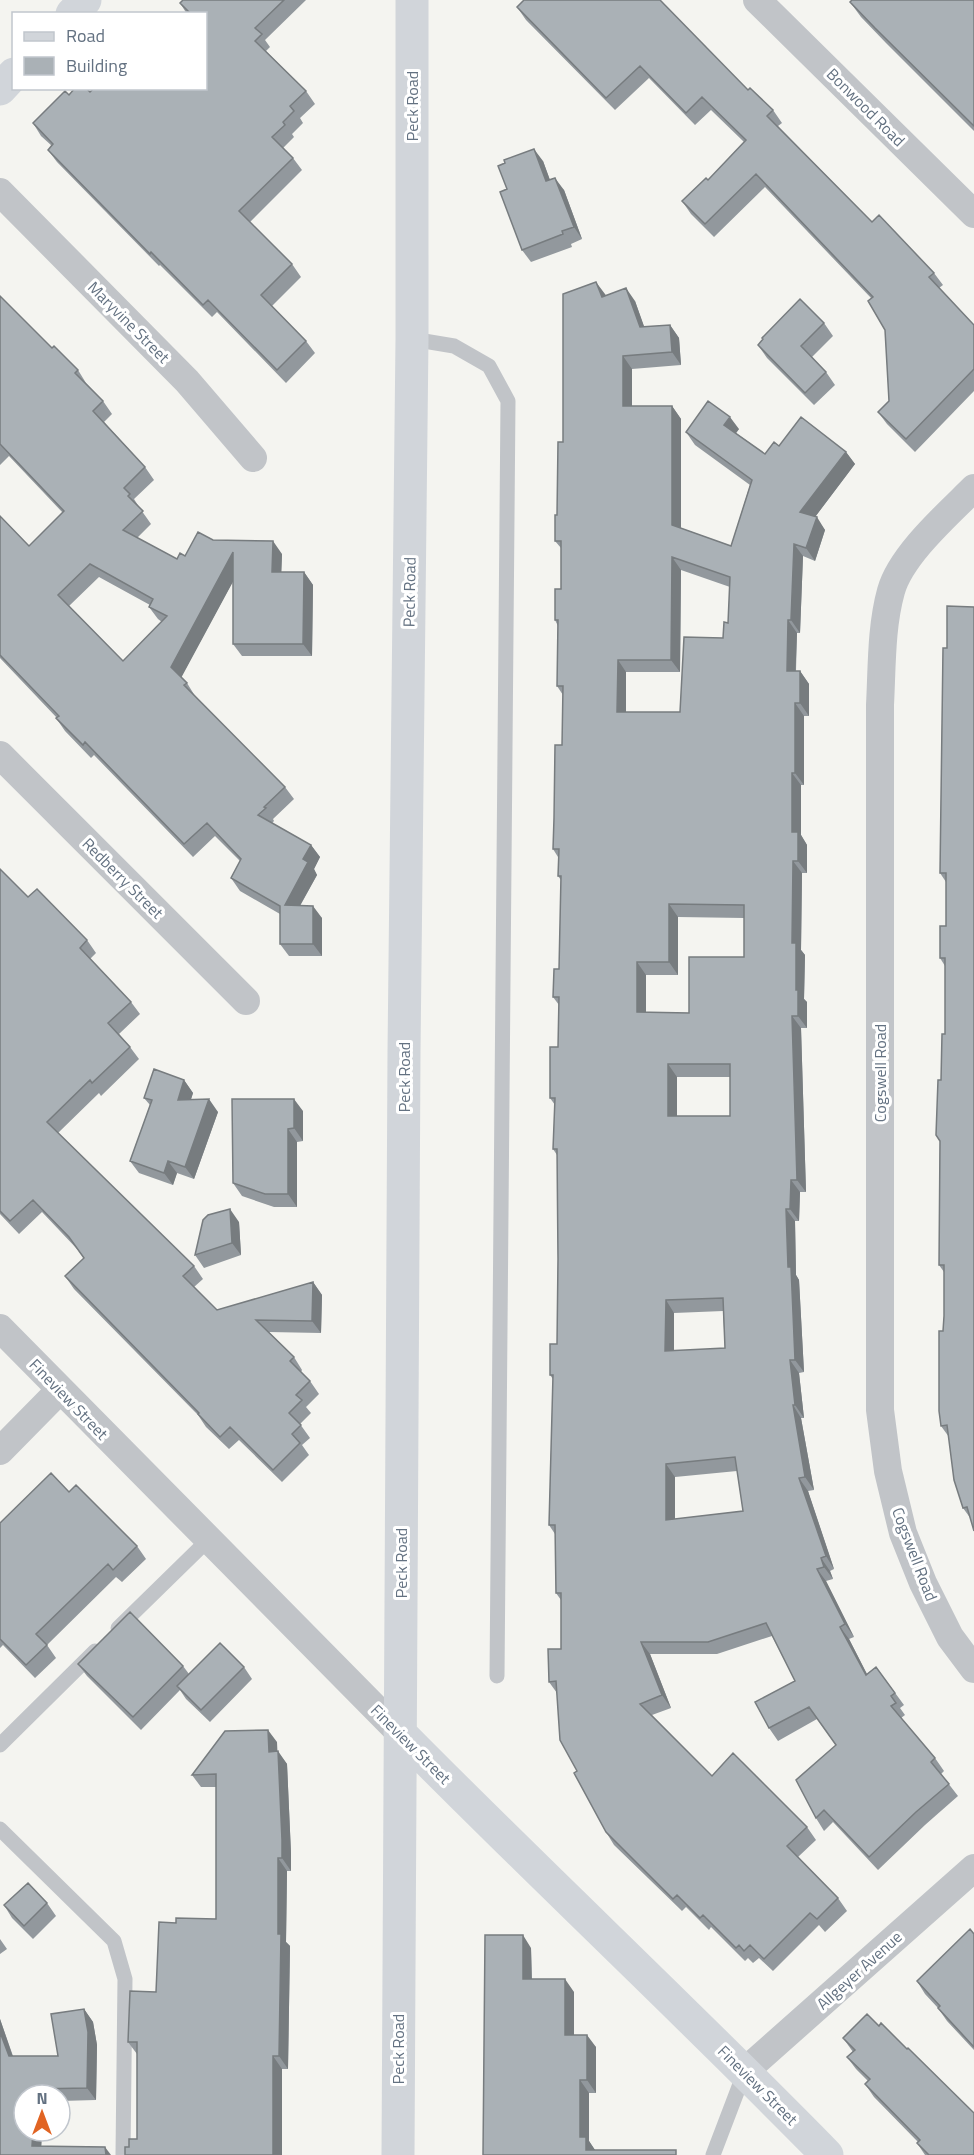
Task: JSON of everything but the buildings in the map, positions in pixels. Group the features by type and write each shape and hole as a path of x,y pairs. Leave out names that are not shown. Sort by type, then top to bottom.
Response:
{"main road":[{"path":"74,12 85,0"},
{"name":"Peck Road","path":"398,2155 404,1052 412,339 412,0"},
{"name":"Fineview Street","path":"400,1733 482,1816 745,2071 827,2155"}],"street":[{"name":"Bonwood Road","path":"757,0 974,214"},
{"name":"Maryvine Street","path":"0,192 188,381 253,458"},
{"name":"Cogswell Road","path":"974,488 911,554 892,589 884,631 880,705 880,1410 888,1471 903,1533 923,1583 950,1637 974,1669"},
{"name":"Redberry Street","path":"0,755 246,1001"},
{"name":"Fineview Street","path":"0,1328 400,1733"},
{"path":"0,1451 60,1390"},
{"name":"Allgeyer Avenue","path":"745,2071 974,1868"}],"lane":[{"path":"412,339 454,346 489,366 508,401 497,1676"},
{"path":"0,1745 208,1540"},
{"path":"0,1829 114,1941 125,1979 123,2155"},
{"path":"713,2155 745,2071"}]}
